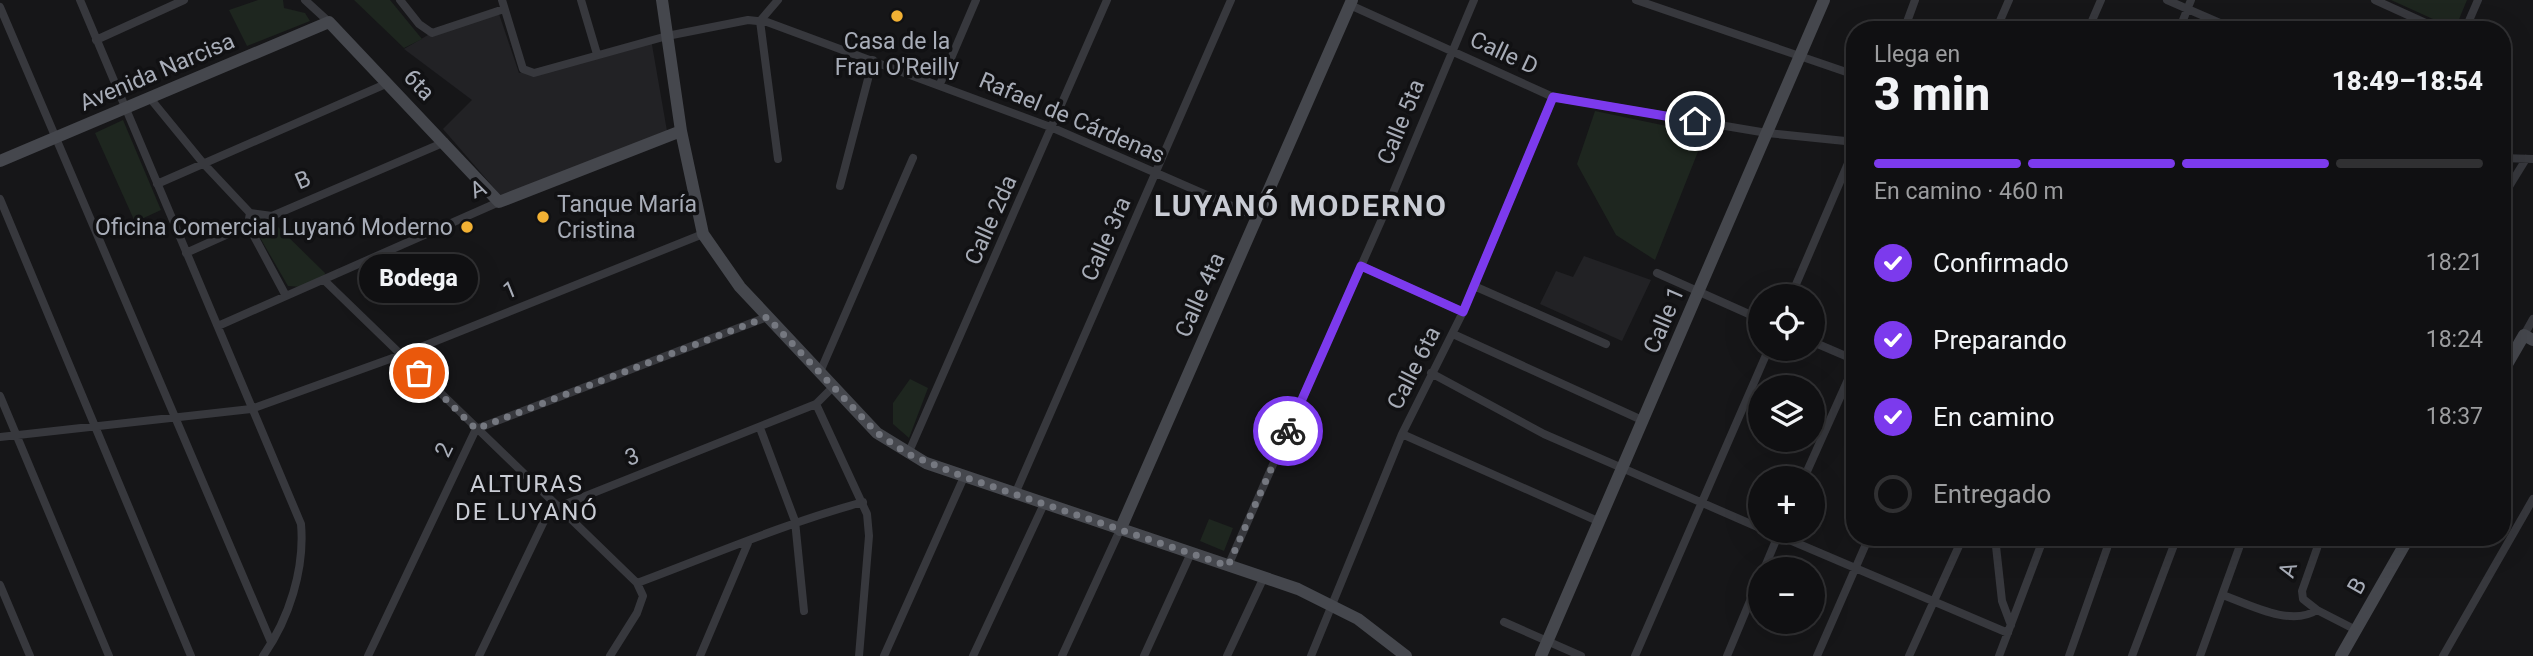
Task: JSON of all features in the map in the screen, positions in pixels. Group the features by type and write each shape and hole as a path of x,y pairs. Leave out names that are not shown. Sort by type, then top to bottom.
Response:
{"street":[{"path":"80,0 301,524 303,549 295,590 267,655"},
{"path":"96,40 184,0"},
{"name":"6ta","path":"305,0 445,142 499,202"},
{"path":"400,0 419,24 432,33 503,4 523,69 534,73 667,36"},
{"path":"581,0 597,54"},
{"path":"662,0 681,131 703,234 718,261 877,433 908,454 964,477 1264,577 1334,605 1358,619 1400,654"},
{"path":"778,0 760,21 778,159"},
{"path":"940,84 976,0"},
{"name":"Calle 2da","path":"908,454 1107,0"},
{"name":"Calle 3ra","path":"1015,494 1231,0"},
{"name":"Calle 5ta","path":"1228,566 1361,266 1474,0"},
{"path":"1636,0 1846,72"},
{"name":"Calle 1","path":"1541,656 1824,0"},
{"path":"1907,21 1915,0"},
{"path":"2000,21 2009,0"},
{"path":"2092,21 2101,0"},
{"path":"2167,0 2189,4 2220,21"},
{"path":"2375,0 2421,21"},
{"path":"2469,21 2478,0"},
{"name":"Calle D","path":"1351,2 1553,97 1846,144"},
{"name":"Calle 4ta","path":"1120,530 1351,2"},
{"path":"2182,21 2189,4"},
{"path":"0,7 271,642"},
{"name":"Rafael de Cárdenas","path":"667,36 733,23 760,21 940,84 1053,128 1257,217"},
{"name":"Avenida Narcisa","path":"0,160 329,22"},
{"path":"840,186 873,60"},
{"path":"157,184 388,83"},
{"path":"149,97 203,163 250,213 247,225 286,296"},
{"name":"Calle 6ta","path":"1311,656 1402,434 1463,312 1553,97"},
{"name":"A","path":"218,326 499,202 681,131"},
{"name":"B","path":"250,213 272,216 445,142"},
{"path":"820,372 913,158"},
{"path":"2511,158 2529,159"},
{"path":"2511,185 2529,159"},
{"path":"1796,284 1846,166"},
{"path":"0,200 191,656"},
{"path":"186,253 247,225"},
{"name":"1","path":"0,437 251,410 401,355 703,234"},
{"path":"1361,266 1463,312"},
{"path":"1657,273 1748,314"},
{"path":"325,281 636,583 643,596 637,613 610,656"},
{"path":"1474,286 1606,344"},
{"name":"2","path":"368,656 476,429 767,317"},
{"path":"2511,361 2528,338 2533,319"},
{"path":"1452,334 1644,421"},
{"path":"1825,348 1846,358"},
{"path":"1635,656 1763,361"},
{"path":"1431,373 1544,435 1748,523"},
{"path":"1809,466 1846,382"},
{"name":"3","path":"558,507 816,404 834,386"},
{"path":"0,396 109,656"},
{"path":"816,404 863,502 869,536 859,656"},
{"path":"760,428 795,521 804,611"},
{"path":"1402,434 1600,522"},
{"path":"884,656 964,477"},
{"path":"2511,538 2533,499"},
{"path":"636,583 748,543 795,521 863,502"},
{"path":"973,656 1044,504"},
{"path":"479,656 545,519 558,507"},
{"path":"1062,656 1120,530"},
{"path":"700,656 748,543"},
{"path":"1802,543 1933,600 2010,629"},
{"path":"1817,656 1865,546"},
{"path":"1909,656 1959,546"},
{"path":"1996,546 2002,601 2010,629"},
{"path":"1999,656 2041,546"},
{"path":"2069,656 2108,546"},
{"path":"2133,656 2174,546"},
{"path":"2200,656 2240,546"},
{"name":"A","path":"2317,610 2305,602 2302,595 2318,546"},
{"name":"B","path":"2341,656 2404,546"},
{"path":"2444,656 2506,546"},
{"path":"1144,656 1191,553"},
{"path":"1227,656 1264,577"},
{"path":"0,585 30,656"},
{"path":"2223,595 2271,612 2298,617 2317,610 2356,630"},
{"path":"1727,656 1748,606"},
{"path":"1504,622 1581,656"}],"shaded area":[{"path":"258,0 283,0 284,8 305,13 310,21 247,46 229,10"},
{"path":"354,0 390,0 422,39 404,48"},
{"path":"2391,0 2467,0 2458,21 2437,21"},
{"path":"498,11 519,73 651,39 667,131 501,196 443,129 472,100 404,49 440,28"},
{"path":"1595,111 1705,134 1655,260 1616,235 1577,164"},
{"path":"123,120 161,210 135,222 95,133"},
{"path":"254,217 272,221 325,273 324,278 302,287 288,286 251,222"},
{"path":"1584,256 1651,280 1622,341 1540,304 1556,271 1573,277"},
{"path":"910,379 928,388 909,438 893,424 893,403"},
{"path":"1209,519 1233,528 1224,551 1200,541"}],"way so far":[{"path":"419,373 476,429 767,317 877,433 908,454 964,477 1228,566 1288,431"}],"place":[{"name":"Casa de la Frau O'Reilly","path":"897,16"},
{"name":"Tanque María Cristina","path":"543,217"},
{"name":"Oficina Comercial Luyanó Moderno","path":"467,227"},
{"name":"Bodega","path":"419,373"}],"district":[{"name":"LUYANÓ MODERNO","path":"1301,205"},
{"name":"ALTURAS DE LUYANÓ","path":"527,498"}],"route":[{"path":"1288,431 1361,266 1463,312 1553,97 1695,121"}]}
